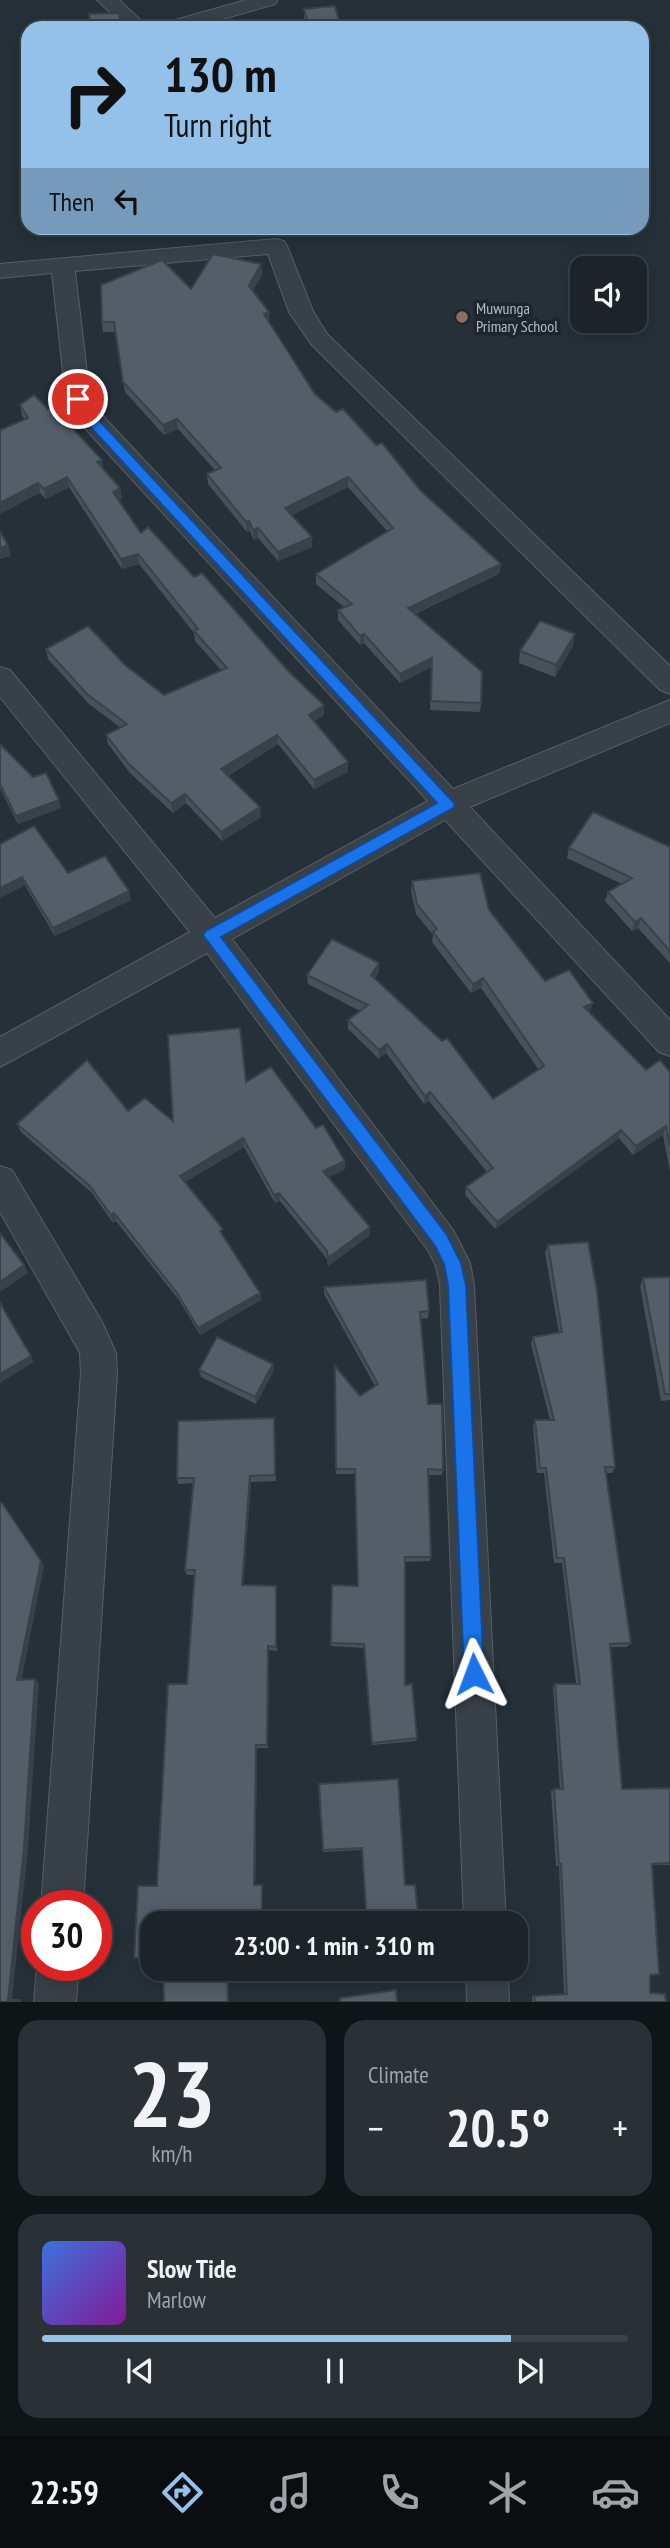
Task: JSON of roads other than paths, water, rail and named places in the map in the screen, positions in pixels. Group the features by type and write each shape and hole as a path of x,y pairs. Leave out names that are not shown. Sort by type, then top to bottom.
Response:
{"street":[{"path":"107,0 131,21"},
{"path":"193,21 268,0"},
{"path":"0,271 272,237 301,312 319,339 670,683"},
{"path":"63,265 78,399 90,418 670,1042"},
{"path":"0,677 211,935 441,1241 453,1263 458,1299 484,1911"},
{"path":"0,1054 448,804 670,711"},
{"path":"0,1181 90,1334 97,1353 99,1374 63,1890"},
{"path":"55,2002 57,1981"},
{"path":"487,1981 488,2002"}],"place":[{"name":"Muwunga Primary School","path":"462,317"}]}
